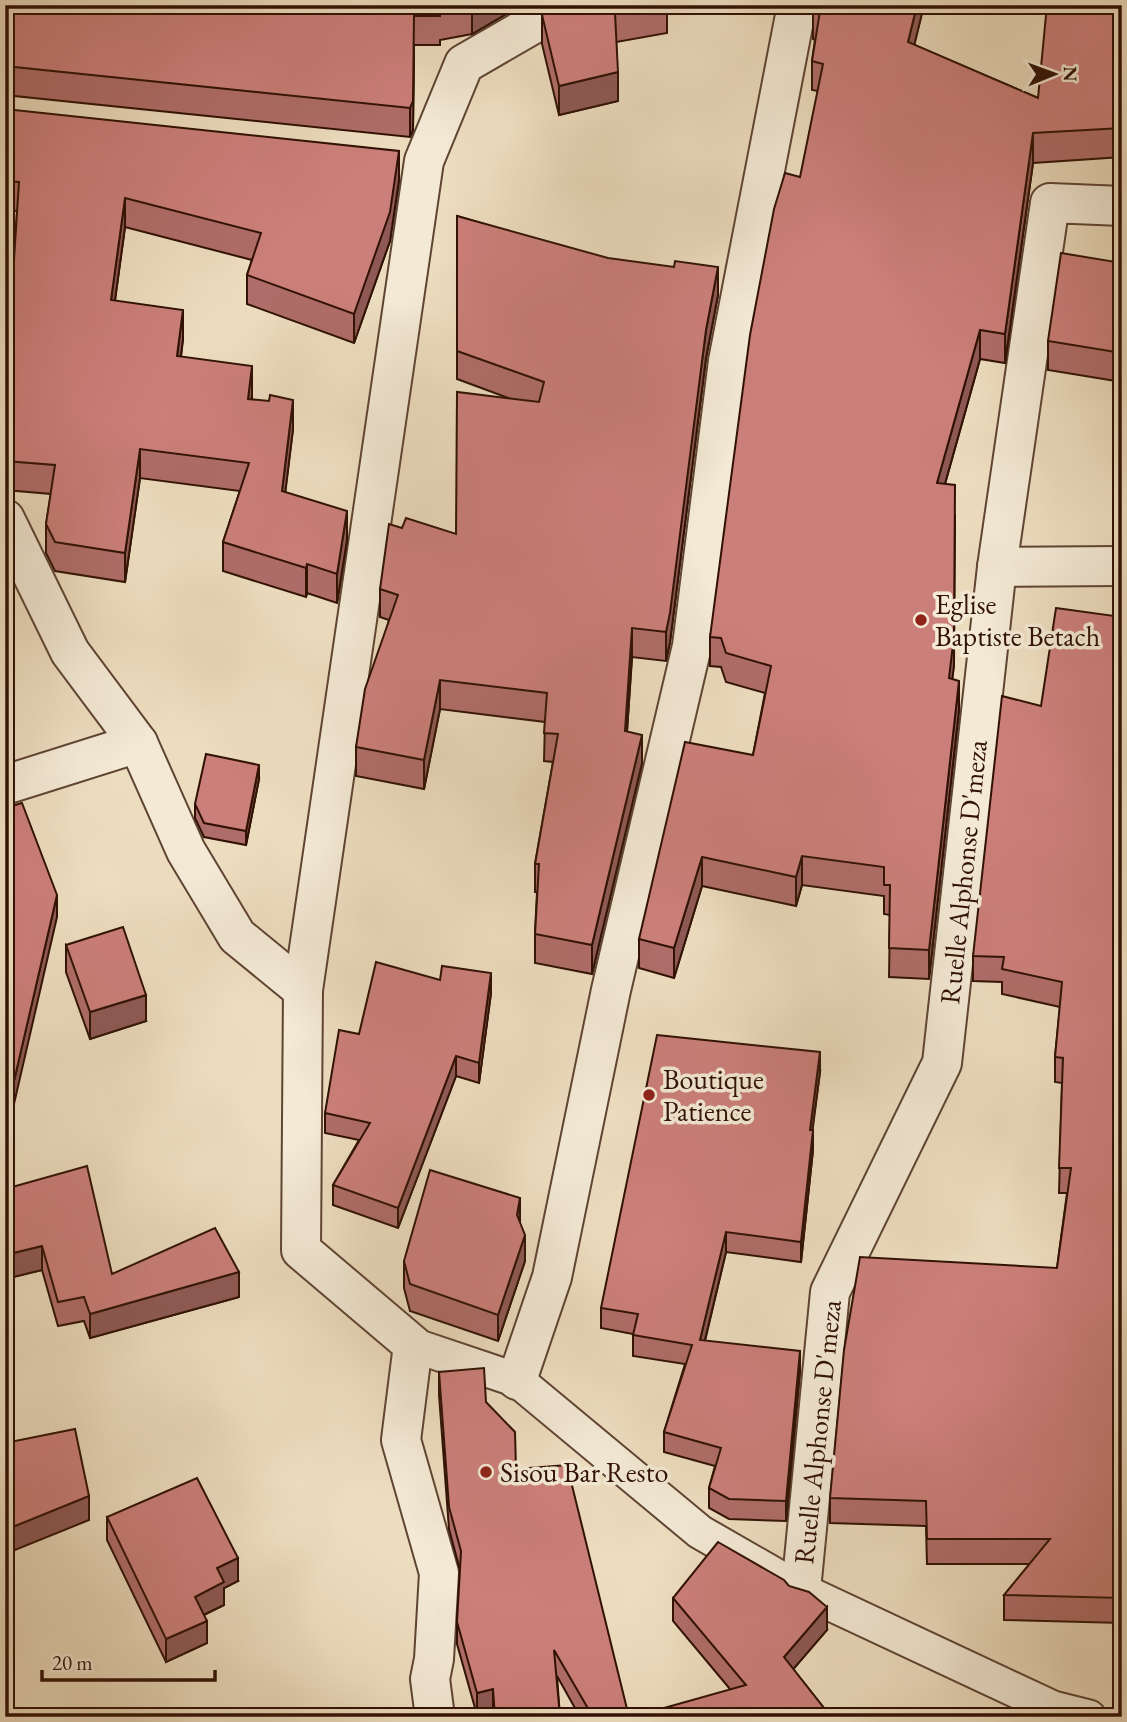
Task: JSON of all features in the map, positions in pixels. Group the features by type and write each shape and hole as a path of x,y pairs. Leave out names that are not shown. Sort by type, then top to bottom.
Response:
{"street":[{"path":"435,1717 430,1679 434,1659 439,1573 401,1440 413,1345 301,1250 303,990 424,162 464,64 566,5"},
{"path":"517,1380 552,1277 611,990 692,646 728,361 797,5"},
{"path":"383,157 424,162"},
{"name":"Ruelle Alphonse D'meza","path":"801,1590 830,1292 942,1063 997,567 1050,203 1122,206"},
{"path":"5,519 70,652 138,743 186,851 237,936 303,990"},
{"path":"997,567 1122,566"},
{"path":"5,785 138,743"}],"lane":[{"path":"413,1345 517,1380 700,1532 801,1590 1054,1708 1089,1717"}],"building":[{"path":"5,5 472,5 440,11 440,16 414,16 413,101 410,108 5,66"},
{"path":"559,5 659,5 615,13 618,72 559,86 542,15"},
{"path":"813,5 917,5 908,42 1038,98 1047,5 1122,5 1122,128 1033,133 1005,334 980,330 937,483 955,485 954,636 949,678 959,681 929,950 889,948 890,885 884,885 884,867 802,856 796,877 702,857 674,948 639,939 685,742 753,755 771,666 726,653 721,638 710,637 750,335 774,209 785,173 800,177 823,64 812,61 820,11 813,10"},
{"path":"5,109 399,151 390,212 354,314 247,275 261,233 125,198 111,300 183,310 177,356 252,366 248,399 269,401 270,395 293,400 282,491 347,511 337,574 307,564 306,568 223,542 249,463 140,449 125,553 55,542 46,524 55,465 5,461 5,316 7,305 11,306 19,182 5,181"},
{"path":"457,216 608,258 674,267 675,261 718,267 706,330 666,632 632,628 625,731 642,735 592,945 535,934 539,864 535,864 558,734 544,733 547,693 440,680 424,760 356,747 365,689 398,595 380,589 389,524 402,528 406,518 456,534 457,392 539,402 544,382 457,351"},
{"path":"1061,253 1122,263 1122,353 1048,341"},
{"path":"1056,608 1122,617 1122,1598 1004,1595 1050,1539 927,1539 926,1501 830,1498 844,1350 860,1257 1057,1268 1071,1168 1059,1168 1063,1058 1055,1057 1062,982 1002,969 1004,957 973,956 1002,696 1041,706"},
{"path":"206,754 259,765 246,831 204,823 195,804"},
{"path":"22,803 57,895 5,1120 5,808"},
{"path":"123,927 146,995 90,1012 66,945"},
{"path":"376,962 440,980 442,966 491,973 479,1063 456,1056 398,1208 333,1185 370,1123 325,1113 339,1030 359,1034"},
{"path":"657,1035 820,1052 810,1130 813,1130 801,1242 726,1232 700,1340 800,1351 786,1501 729,1499 709,1488 721,1448 664,1432 692,1345 633,1335 638,1314 601,1308"},
{"path":"87,1166 112,1274 215,1228 239,1272 90,1314 84,1297 58,1302 42,1246 5,1255 5,1189"},
{"path":"430,1170 520,1198 517,1215 525,1235 498,1315 410,1284 404,1261"},
{"path":"484,1368 486,1402 515,1432 516,1469 567,1465 629,1717 593,1717 554,1650 560,1717 495,1717 493,1689 477,1693 457,1622 461,1551 449,1507 439,1372"},
{"path":"75,1429 89,1496 5,1530 5,1443"},
{"path":"197,1478 238,1558 217,1568 224,1582 195,1597 207,1621 166,1639 107,1517"},
{"path":"718,1542 784,1580 789,1586 809,1592 827,1607 784,1657 831,1717 632,1717 746,1685 673,1598"}],"place":[{"name":"Eglise Baptiste Betach","path":"921,620"},
{"name":"Boutique Patience","path":"649,1095"},
{"name":"Sisou Bar Resto","path":"486,1472"}]}
